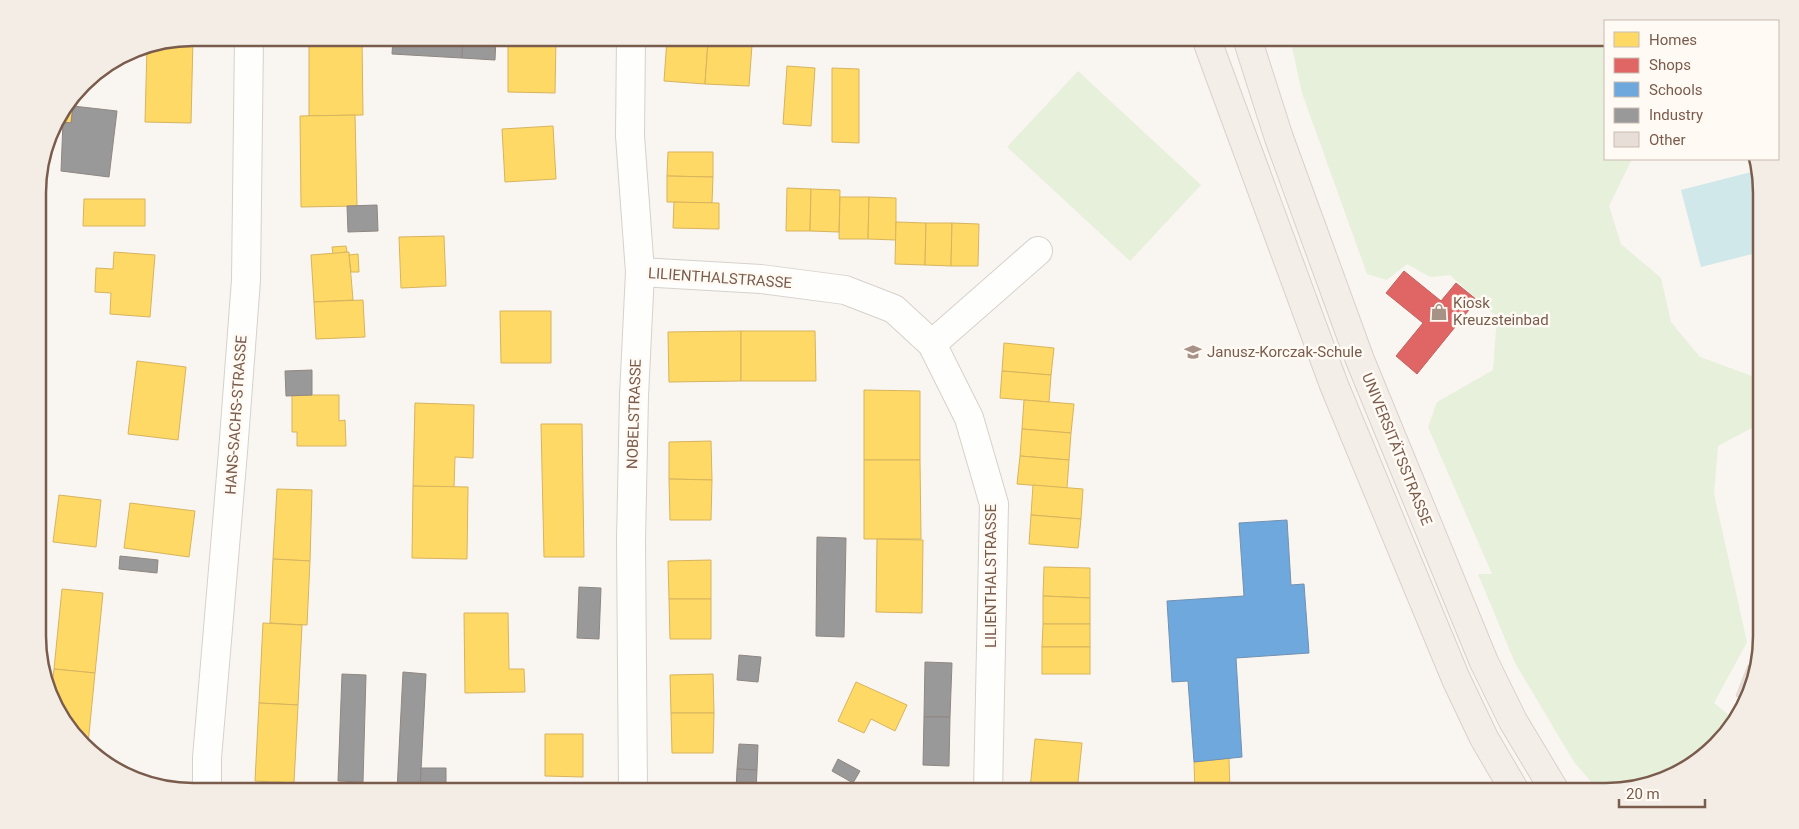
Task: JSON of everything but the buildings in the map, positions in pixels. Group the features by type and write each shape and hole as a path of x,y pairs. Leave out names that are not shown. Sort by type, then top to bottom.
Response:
{"main road":[{"path":"1209,46 1334,386 1456,679 1484,738 1510,782"},
{"name":"UNIVERSITÄTSSTRASSE","path":"1250,46 1279,138 1364,369 1484,662 1513,721 1550,782"}],"street":[{"name":"HANS-SACHS-STRASSE","path":"207,783 207,758 246,280 249,46"},
{"name":"NOBELSTRASSE","path":"631,46 630,136 640,272 634,396 632,532 633,783"},
{"path":"932,344 1038,251"},
{"name":"LILIENTHALSTRASSE","path":"640,272 761,279 846,290 894,309 932,344 969,418 994,504 988,782"}],"green space":[{"path":"1292,46 1604,46 1604,160 1632,160 1609,206 1621,244 1661,278 1671,322 1700,357 1753,376 1753,427 1718,446 1714,494 1747,642 1714,703 1729,715 1716,733 1703,746 1671,768 1634,780 1591,782 1574,762 1515,663 1478,574 1492,574 1428,427 1437,402 1493,370 1497,317 1450,275 1430,277 1407,264 1387,280 1367,274 1302,93"},
{"path":"1078,71 1201,185 1130,261 1007,147"}],"water":[{"path":"1751,172 1753,194 1753,254 1701,267 1681,190"}],"place":[{"name":"Kiosk Kreuzsteinbad","path":"1439,312"},
{"name":"Janusz-Korczak-Schule","path":"1193,352"}]}
